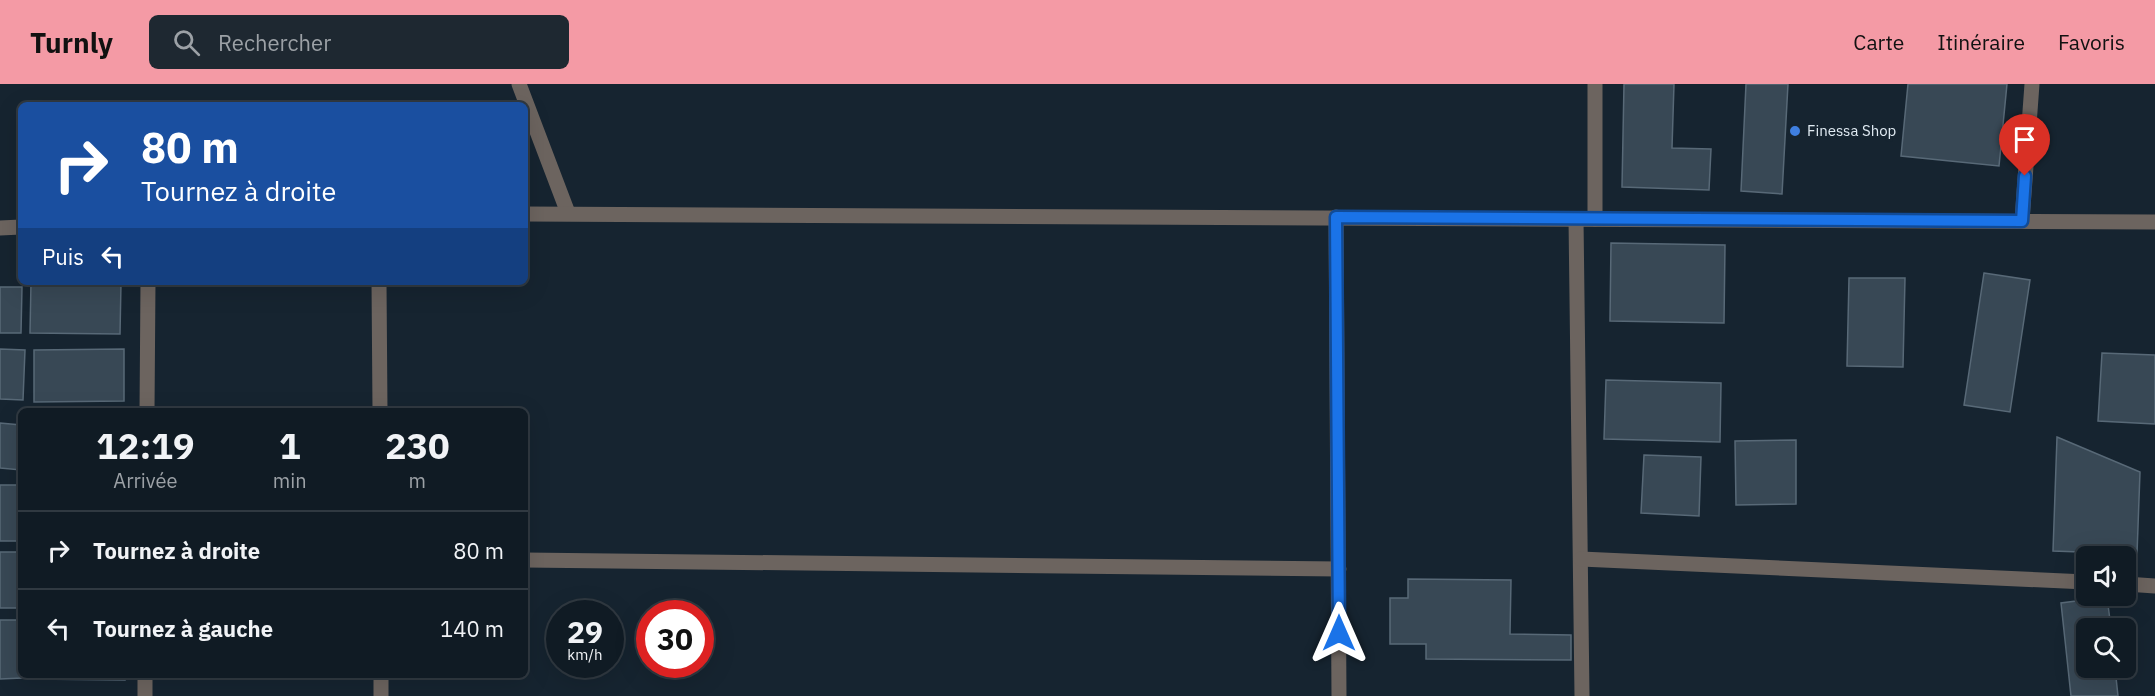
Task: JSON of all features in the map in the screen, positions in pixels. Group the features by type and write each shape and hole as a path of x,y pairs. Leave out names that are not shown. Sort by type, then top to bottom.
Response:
{"street":[{"path":"519,84 526,102"},
{"path":"1595,84 1595,219"},
{"path":"2022,221 2032,84"},
{"path":"528,108 568,213"},
{"path":"528,214 2155,222"},
{"path":"1336,217 1339,696"},
{"path":"1576,219 1582,696"},
{"path":"0,228 18,227"},
{"path":"147,408 148,285"},
{"path":"380,285 380,408"},
{"path":"1581,559 2076,582"},
{"path":"528,560 1339,569"},
{"path":"2136,585 2155,586"},
{"path":"145,678 145,696"},
{"path":"381,678 381,696"}],"building":[{"path":"1624,84 1674,84 1672,148 1711,149 1709,190 1622,187"},
{"path":"1746,84 1788,84 1782,194 1741,191"},
{"path":"1908,84 2007,84 1999,166 1901,156"},
{"path":"1611,243 1725,245 1724,323 1610,321"},
{"path":"1984,273 2030,280 2010,412 1964,405"},
{"path":"1849,278 1905,278 1903,367 1847,366"},
{"path":"31,285 121,285 120,334 30,333"},
{"path":"0,287 22,287 21,333 0,333"},
{"path":"0,349 25,350 23,400 0,399"},
{"path":"124,349 124,401 34,402 34,350"},
{"path":"2102,353 2155,355 2155,424 2098,421"},
{"path":"1606,380 1721,383 1720,442 1604,439"},
{"path":"0,423 18,425 18,470 0,468"},
{"path":"2057,437 2140,472 2137,554 2136,546 2076,546 2076,552 2053,551"},
{"path":"1796,440 1796,504 1736,505 1735,441"},
{"path":"1644,455 1701,457 1699,516 1641,513"},
{"path":"0,485 18,485 18,541 0,541"},
{"path":"0,552 18,552 18,608 0,608"},
{"path":"1408,579 1511,580 1510,634 1571,635 1571,660 1426,659 1426,644 1390,644 1390,598 1408,598"},
{"path":"2076,601 2076,606 2108,606 2110,618 2076,618 2076,678 2116,678 2118,696 2071,696 2061,603"},
{"path":"0,620 18,620 18,678 22,678 0,679"},
{"path":"125,678 125,680 32,679"}],"place":[{"name":"Finessa Shop","path":"1795,131"}],"route":[{"path":"1339,633 1336,217 2022,221 2025,176"}]}
